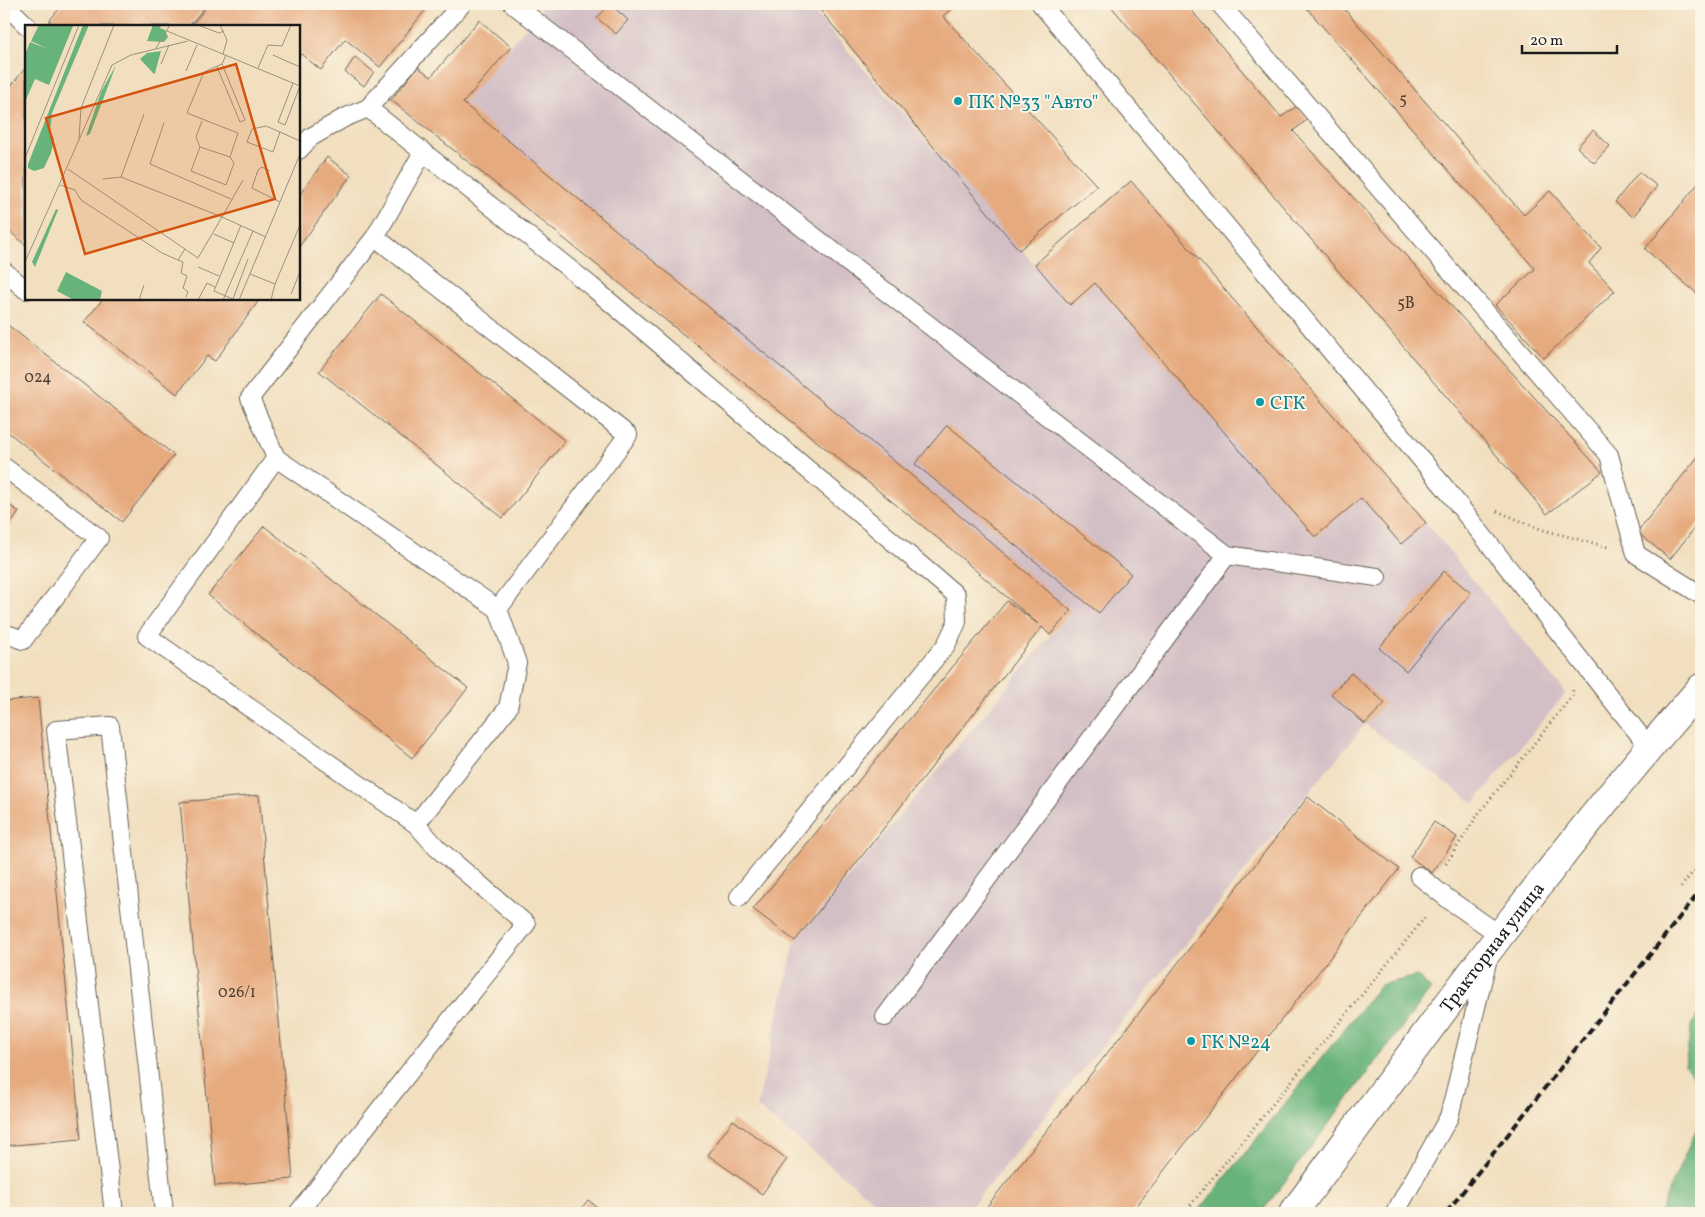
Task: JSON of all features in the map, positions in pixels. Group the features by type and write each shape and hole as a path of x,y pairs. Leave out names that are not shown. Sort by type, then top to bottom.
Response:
{"street":[{"name":"Тракторная улица","path":"1293,1213 1496,940 1649,747 1701,688"}],"lane":[{"path":"5,4 26,25"},
{"path":"300,149 311,137 344,118 368,108 462,4"},
{"path":"513,4 1227,555 1377,577"},
{"path":"1041,4 1446,489 1649,747"},
{"path":"1220,4 1609,455 1636,554 1701,595"},
{"path":"368,108 591,286 956,595 957,622 946,645 740,897"},
{"path":"416,824 508,708 517,663 498,609 276,458 250,398 375,237 422,152"},
{"path":"375,237 628,435 498,609"},
{"path":"4,271 25,289"},
{"path":"276,458 147,636 416,824 437,848 526,924 298,1213"},
{"path":"4,468 99,538 23,640 4,633"},
{"path":"885,1017 1227,555"},
{"path":"114,1213 56,730 110,726 164,1213"},
{"path":"1395,1213 1449,1117 1496,940 1431,885"}],"path":[{"path":"1490,508 1543,530 1636,554"},
{"path":"1184,1213 1431,885 1479,813 1572,696 1575,652"},
{"path":"1681,887 1701,862"}],"shaded area":[{"name":"СГК","path":"545,4 807,4 1034,264 1131,181 1426,523 1566,693 1474,803 1365,724 966,1213 889,1213 757,1107 795,941 1071,611 463,103"}],"green space":[{"path":"1417,976 1431,989 1261,1213 1197,1213 1380,985"},
{"path":"1701,1009 1701,1086 1685,1066 1691,1027"},
{"path":"1701,1119 1701,1213 1659,1213"}],"building":[{"path":"63,4 207,4 190,25 55,25 49,21"},
{"path":"209,4 430,4 380,67 345,39 321,70 300,55 300,25 192,25"},
{"path":"610,4 628,20 616,34 597,18"},
{"name":"ПК №33 \"Авто\"","path":"815,4 957,4 943,16 1097,186 1019,250"},
{"path":"1109,4 1186,4 1281,117 1297,106 1308,119 1293,131 1602,472 1547,514"},
{"path":"1303,4 1340,4 1524,215 1550,191 1601,248 1589,263 1615,291 1544,358 1495,305 1535,269"},
{"path":"479,20 511,47 463,103 965,520 1071,611 1050,635 1042,627 795,941 753,909 1007,601 1038,624 945,544 391,100 418,67 431,77"},
{"path":"355,57 374,72 364,86 345,72"},
{"path":"25,68 25,244 4,227 4,95"},
{"path":"1593,130 1610,146 1594,163 1577,147"},
{"path":"327,157 351,175 300,246 300,194"},
{"path":"1639,172 1657,186 1633,217 1615,202"},
{"path":"1701,180 1701,297 1645,249"},
{"name":"СГК","path":"1131,181 1426,523 1401,544 1361,498 1315,537 1095,283 1070,305 1035,264"},
{"path":"381,294 565,441 503,518 319,371"},
{"path":"102,300 259,300 215,361 207,356 177,394 84,322"},
{"path":"4,322 174,455 122,522 4,429"},
{"path":"947,425 1131,574 1099,613 915,464"},
{"path":"1701,453 1701,520 1670,559 1637,532"},
{"path":"4,501 19,512 4,534"},
{"path":"264,526 468,688 412,758 208,595"},
{"path":"1444,571 1471,593 1406,671 1379,648"},
{"path":"1351,673 1385,703 1365,724 1331,694"},
{"path":"38,698 81,1139 4,1146 4,701"},
{"path":"259,795 293,1179 215,1186 180,802"},
{"name":"ГК №24","path":"1308,797 1399,869 1131,1213 982,1213"},
{"path":"1434,822 1457,837 1432,873 1410,857"},
{"path":"733,1120 787,1159 762,1194 708,1155"},
{"path":"588,1200 605,1213 578,1213"}],"railway":[{"path":"1446,1213 1701,890"}],"place":[{"name":"ПК №33 \"Авто\"","path":"958,101"},
{"name":"СГК","path":"1260,402"},
{"name":"ГК №24","path":"1191,1041"}]}
